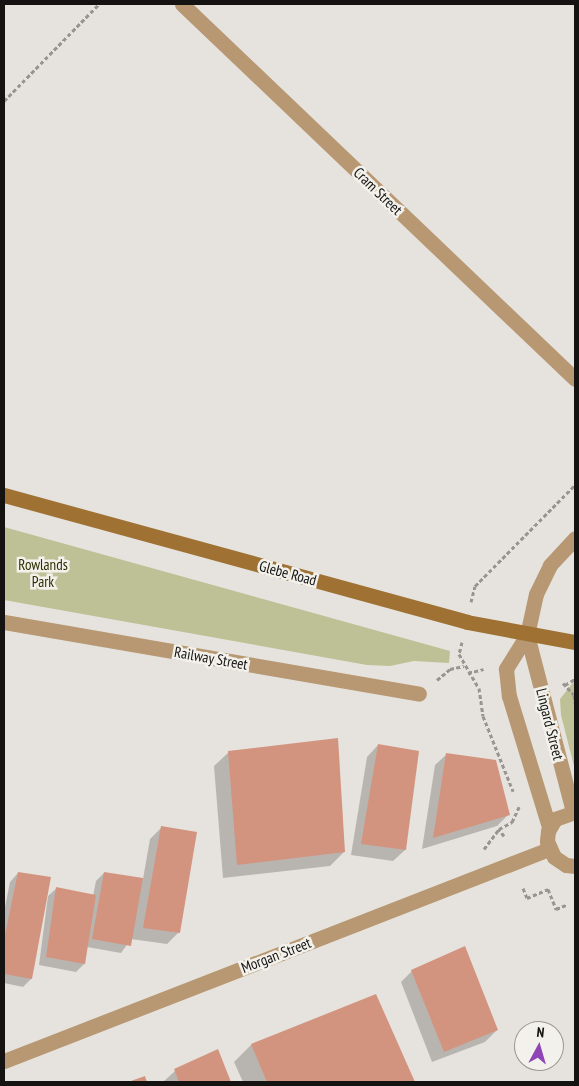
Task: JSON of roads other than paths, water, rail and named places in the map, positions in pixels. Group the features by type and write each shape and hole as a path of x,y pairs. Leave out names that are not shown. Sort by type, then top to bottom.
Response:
{"main road":[{"name":"Glebe Road","path":"4,495 467,622 528,635 575,642"}],"street":[{"name":"Cram Street","path":"182,4 575,379"},
{"path":"575,538 550,565 536,594 528,635 506,669 509,696 550,827 549,850 562,863 575,866"},
{"name":"Railway Street","path":"4,622 418,694"},
{"name":"Lingard Street","path":"528,635 574,812"},
{"path":"550,827 559,816 574,812"},
{"name":"Morgan Street","path":"4,1061 549,850"}],"park label":[{"name":"Rowlands Park","path":"43,572"}]}
